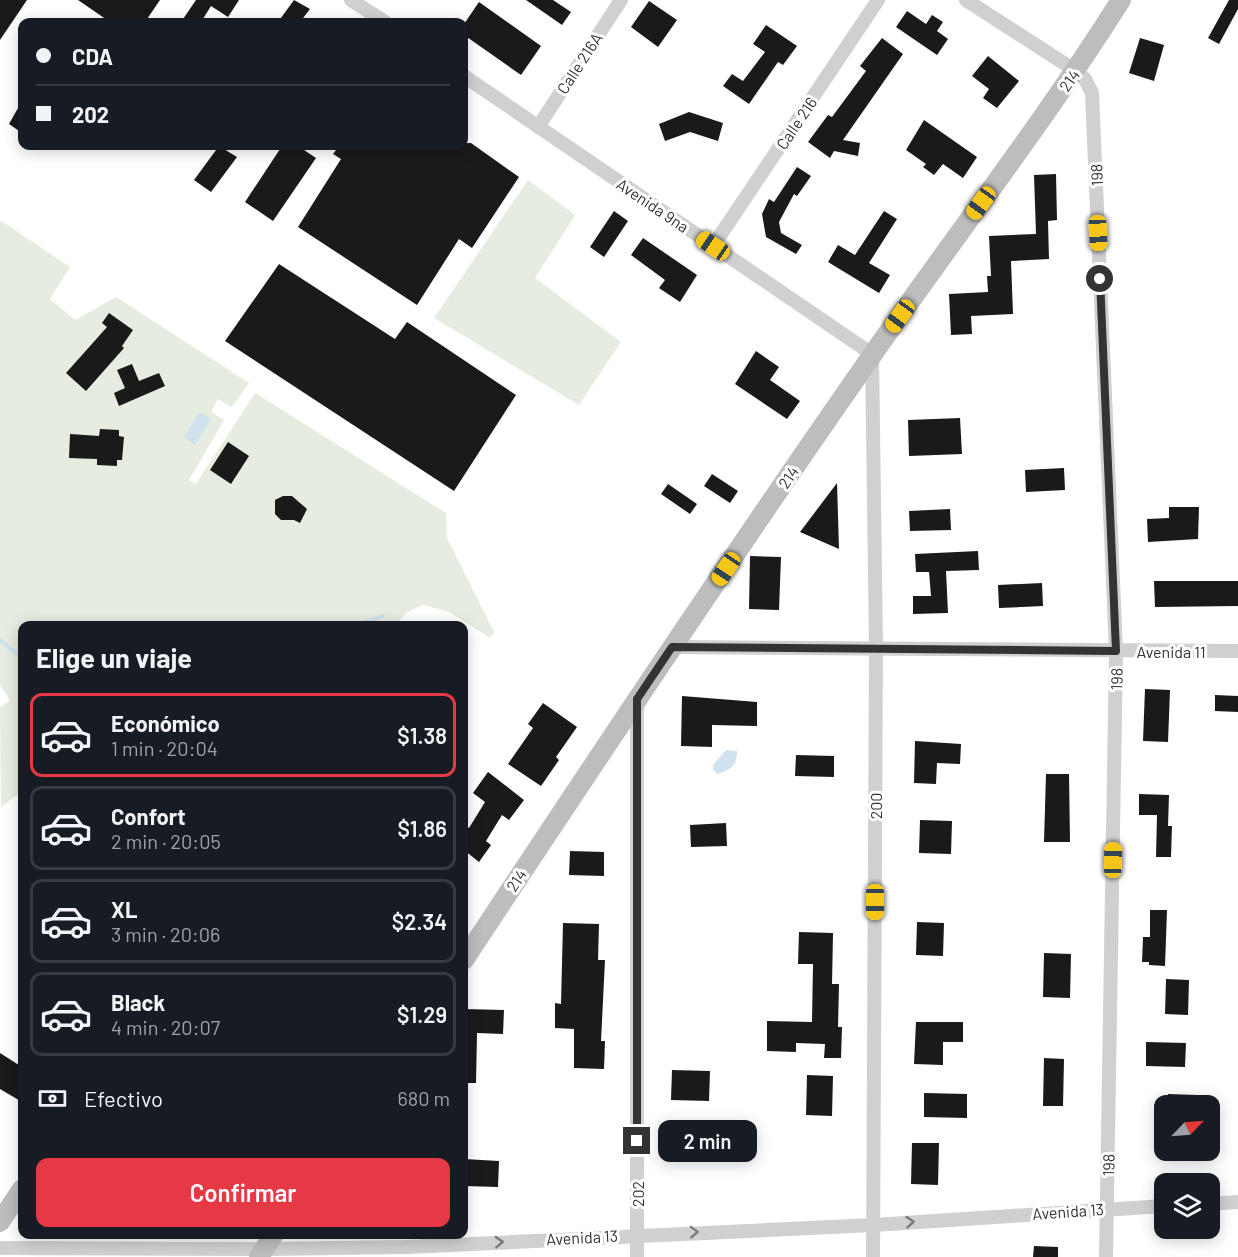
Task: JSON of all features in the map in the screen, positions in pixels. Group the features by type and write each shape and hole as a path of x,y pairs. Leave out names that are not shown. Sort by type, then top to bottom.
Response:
{"street":[{"name":"Calle 216A","path":"538,127 621,0"},
{"name":"Calle 216","path":"713,246 878,0"},
{"path":"966,0 1076,71"},
{"name":"214","path":"468,954 672,647 872,354 1076,71 1120,0"},
{"path":"360,2 380,18"},
{"name":"198","path":"1076,71 1085,79 1092,93 1116,651 1106,1257"},
{"name":"Avenida 9na","path":"468,79 872,354"},
{"name":"200","path":"872,354 876,648 873,1257"},
{"name":"Avenida 11","path":"672,647 1238,651"},
{"name":"202","path":"637,699 637,1257"},
{"path":"0,1222 18,1195"},
{"path":"1220,1203 1238,1202"},
{"name":"Avenida 13","path":"0,1248 407,1246 874,1225 1154,1206"}],"shaded area":[{"path":"528,180 575,215 535,278 621,342 579,405 434,318"},
{"path":"0,220 70,267 50,299 75,320 116,297 249,383 232,407 218,399 211,412 224,420 189,480 196,484 255,393 446,513 447,538 494,632 490,638 468,624 468,621 463,621 449,612 423,605 407,612 399,621 18,621 18,794 1,807 0,708 10,700 0,685"}],"water":[{"path":"199,412 211,419 195,445 184,438"},
{"path":"726,750 737,751 736,760 730,769 718,774 713,770 713,765"}],"building":[{"path":"0,0 27,0 0,40"},
{"path":"78,0 160,0 148,18 104,18"},
{"path":"196,0 239,0 228,17 211,6 204,18 184,18"},
{"path":"294,0 310,9 303,18 281,18"},
{"path":"526,0 553,0 571,12 562,25"},
{"path":"1229,0 1238,0 1238,9 1219,44 1208,38"},
{"path":"649,1 677,20 658,47 631,27"},
{"path":"479,2 541,46 521,75 468,38 468,18"},
{"path":"907,11 926,24 932,15 943,22 937,31 948,39 937,55 896,27"},
{"path":"766,25 797,46 783,65 778,62 749,104 723,86 732,74 743,81 765,52 753,44"},
{"path":"882,38 903,54 843,140 860,143 858,156 834,151 830,158 808,142 828,115 832,117 866,71 860,66"},
{"path":"1140,38 1164,45 1154,81 1129,73"},
{"path":"988,56 1019,81 997,108 983,98 989,89 972,76"},
{"path":"18,108 18,130 9,124"},
{"path":"689,112 723,123 718,141 690,132 665,141 659,124"},
{"path":"924,120 977,157 963,178 943,164 934,175 923,167 926,164 906,150"},
{"path":"468,143 519,177 472,248 459,239 417,305 298,227 341,159 333,154 336,150 468,150"},
{"path":"216,150 226,150 237,157 211,192 194,180"},
{"path":"279,150 304,150 316,158 273,221 245,202"},
{"path":"797,167 811,176 797,196 794,194 779,222 781,233 802,245 796,254 766,237 762,214 769,199 774,202"},
{"path":"1056,174 1057,220 1048,221 1049,259 1011,261 1013,314 971,316 972,334 951,335 949,294 988,292 987,276 991,276 989,236 1036,234 1034,175"},
{"path":"614,211 628,221 604,257 590,247"},
{"path":"884,211 897,219 869,263 890,275 879,293 828,262 838,245 855,255"},
{"path":"643,238 697,275 680,302 659,288 665,280 631,255"},
{"path":"279,264 395,339 407,322 516,395 454,491 225,341"},
{"path":"109,313 133,330 122,346 124,348 86,391 66,373 107,327 102,323"},
{"path":"756,351 779,367 770,380 800,401 787,419 735,384"},
{"path":"132,364 139,381 159,373 165,386 119,406 114,393 125,388 117,370"},
{"path":"960,418 962,454 909,456 908,420"},
{"path":"100,429 119,430 119,436 124,437 122,460 117,460 117,466 97,465 97,459 69,458 70,434 99,436"},
{"path":"228,442 249,456 231,484 210,470"},
{"path":"1064,468 1065,490 1026,492 1025,470"},
{"path":"712,474 738,491 730,503 704,486"},
{"path":"837,483 839,549 800,532"},
{"path":"668,484 697,504 690,514 661,494"},
{"path":"283,496 292,496 307,509 300,523 294,520 281,520 275,514 275,500"},
{"path":"1169,507 1199,507 1198,539 1148,542 1147,519 1169,518"},
{"path":"950,509 951,530 910,531 909,511"},
{"path":"978,551 979,570 946,571 948,613 913,614 913,596 931,596 929,572 916,572 915,554"},
{"path":"750,556 781,557 779,610 749,609"},
{"path":"1154,581 1238,581 1238,606 1155,607"},
{"path":"1042,583 1043,606 999,608 998,585"},
{"path":"1145,689 1170,690 1168,742 1143,741"},
{"path":"1215,695 1238,696 1238,712 1215,711"},
{"path":"682,696 757,702 757,726 712,725 712,747 681,746"},
{"path":"543,703 577,727 556,757 559,760 541,786 508,764 533,728 528,724"},
{"path":"915,741 961,744 960,764 937,763 936,784 914,783"},
{"path":"796,755 834,756 834,777 795,776"},
{"path":"488,772 524,800 509,820 502,815 486,841 491,845 479,862 468,853 468,827 485,802 473,793"},
{"path":"1046,774 1069,774 1070,842 1044,842"},
{"path":"1139,794 1169,795 1168,826 1172,826 1171,857 1156,857 1157,815 1139,815"},
{"path":"920,820 952,821 951,854 919,853"},
{"path":"726,823 727,846 691,847 690,825"},
{"path":"570,851 604,852 604,876 569,875"},
{"path":"1150,910 1167,910 1165,966 1142,962 1143,937 1150,937"},
{"path":"917,922 944,923 943,956 916,955"},
{"path":"563,923 599,924 598,960 605,960 601,1041 605,1041 604,1069 574,1068 574,1029 555,1028 555,1003 561,1004"},
{"path":"799,932 833,933 832,984 839,984 838,1027 842,1027 841,1058 824,1058 825,1044 796,1043 796,1052 767,1051 767,1021 812,1022 813,964 798,964"},
{"path":"1044,953 1071,954 1070,998 1043,997"},
{"path":"1166,979 1189,980 1188,1015 1165,1014"},
{"path":"468,1009 504,1010 503,1034 477,1033 476,1083 468,1083"},
{"path":"916,1022 963,1022 963,1042 943,1042 943,1065 914,1064"},
{"path":"1146,1042 1186,1043 1185,1067 1146,1066"},
{"path":"0,1053 18,1064 18,1100 0,1089"},
{"path":"1044,1058 1064,1059 1063,1106 1043,1106"},
{"path":"672,1070 710,1071 709,1101 671,1100"},
{"path":"807,1075 833,1076 832,1116 806,1115"},
{"path":"924,1093 967,1094 967,1118 924,1117"},
{"path":"912,1143 939,1143 938,1185 911,1184"},
{"path":"468,1159 499,1161 498,1187 468,1186"},
{"path":"1034,1246 1058,1247 1058,1257 1033,1257"}],"waterway":[{"path":"368,621 383,616"},
{"path":"0,640 18,655"}],"route":[{"path":"637,1141 637,699 672,647 1116,651 1100,279"}]}
